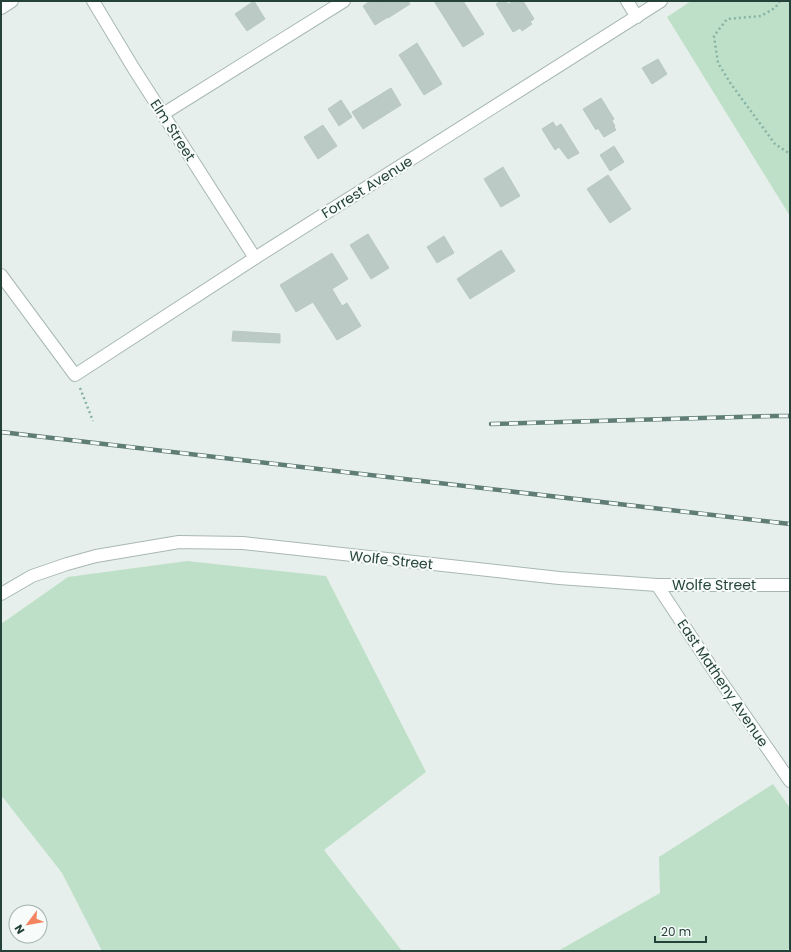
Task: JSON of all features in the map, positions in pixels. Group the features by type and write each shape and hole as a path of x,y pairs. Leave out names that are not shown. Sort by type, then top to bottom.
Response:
{"street":[{"path":"1,8 12,1"},
{"name":"Elm Street","path":"93,1 255,258"},
{"path":"163,114 344,1"},
{"path":"627,1 637,16"},
{"name":"Forrest Avenue","path":"75,375 255,258 661,1"},
{"path":"1,275 75,375"},
{"name":"Wolfe Street","path":"1,594 32,576 67,564 96,556 179,542 243,543 559,578 657,585 790,585"},
{"name":"East Matheny Avenue","path":"657,585 790,781"}],"path":[{"path":"780,1 775,8 761,16 727,19 714,36 718,63 730,84 775,144 790,154"},
{"path":"75,375 93,421"}],"green space":[{"path":"691,1 790,1 790,216 667,17"},
{"path":"187,561 326,576 426,772 324,850 402,951 102,951 62,873 1,795 1,624 68,577"},
{"path":"773,784 790,808 790,948 785,951 558,951 660,893 659,857"}],"building":[{"path":"254,1 265,19 247,31 235,14"},
{"path":"370,1 377,1 388,17 375,25 363,6"},
{"path":"378,1 408,1 410,4 388,18"},
{"path":"434,1 463,1 484,34 463,47"},
{"path":"501,1 506,1 508,4 514,1 523,1 534,19 530,22 532,24 522,31 520,28 513,32 496,4"},
{"path":"417,43 442,84 424,95 399,55"},
{"path":"658,59 667,74 652,84 642,68"},
{"path":"391,88 401,105 363,129 352,112"},
{"path":"601,98 614,119 612,121 616,130 604,137 598,128 596,130 583,109"},
{"path":"341,100 352,117 339,126 328,109"},
{"path":"553,122 556,127 561,124 579,153 568,159 559,147 555,150 542,129"},
{"path":"323,125 337,146 318,159 304,137"},
{"path":"614,146 624,162 610,171 600,155"},
{"path":"503,167 520,196 501,207 484,179"},
{"path":"608,175 631,209 610,223 587,189"},
{"path":"368,234 389,268 371,279 350,245"},
{"path":"444,236 454,253 437,263 427,247"},
{"path":"501,250 515,271 470,299 457,279"},
{"path":"332,253 348,279 332,289 342,306 347,303 361,326 337,340 313,302 296,312 280,285"},
{"path":"233,331 280,334 280,343 232,341"}],"railway":[{"path":"491,424 790,416"},
{"path":"1,432 790,524"}]}
